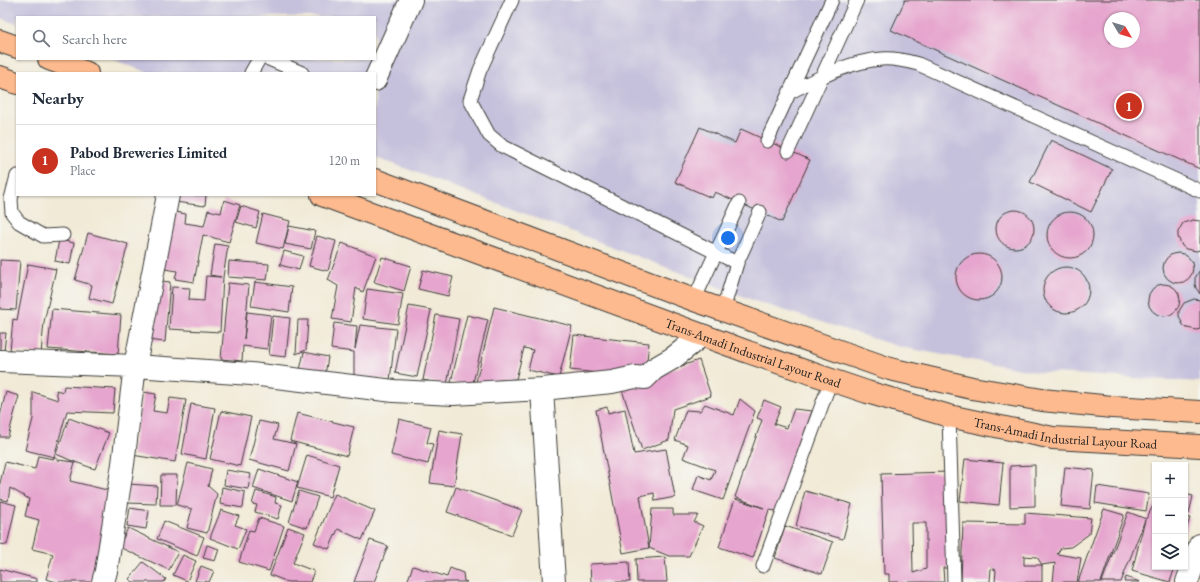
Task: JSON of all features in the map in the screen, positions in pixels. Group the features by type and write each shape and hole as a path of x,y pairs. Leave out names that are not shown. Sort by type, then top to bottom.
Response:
{"main road":[{"path":"0,41 16,47"},
{"path":"52,60 84,72"},
{"path":"0,77 16,83"},
{"path":"376,180 694,300 890,369 972,388 1042,400 1104,407 1200,412"},
{"name":"Trans-Amadi Industrial Layour Road","path":"327,196 702,335 831,380 949,416 1053,438 1200,446"}],"street":[{"path":"376,78 411,0"},
{"path":"103,582 123,464 135,366 168,196"},
{"path":"0,361 135,366 250,374 394,391 453,394 542,389 612,382 636,377 645,378 654,369 673,358 702,335"},
{"path":"542,389 554,582"},
{"path":"1187,582 1200,545"}],"lane":[{"path":"512,0 480,70 470,100 489,135 502,146 737,263"},
{"path":"767,142 832,0"},
{"path":"788,151 857,0"},
{"path":"790,92 852,65 881,59 900,60 918,64 1200,191"},
{"path":"252,72 258,60"},
{"path":"271,60 300,72"},
{"path":"16,180 11,199 12,213 19,222 43,236 63,234"},
{"path":"694,300 739,203"},
{"path":"723,310 737,263 760,212"},
{"path":"763,566 831,380"},
{"path":"949,416 954,582"}],"shaded area":[{"path":"0,0 1200,0 1200,382 1037,372 900,347 758,302 376,157 376,72 146,72 114,60 376,60 376,16 16,16 16,24 0,18"}],"building":[{"path":"905,0 1200,0 1200,169 891,30"},
{"path":"700,127 735,143 741,129 810,160 782,222 715,192 712,198 675,182"},
{"path":"1051,140 1112,169 1091,212 1030,182"},
{"path":"176,196 206,196 205,206 175,202"},
{"path":"224,200 240,205 229,242 203,235 194,282 175,279 177,271 159,268 169,211 186,214 185,223 204,226 208,210 221,213"},
{"path":"241,206 260,212 256,228 236,222"},
{"path":"1015,210 1025,213 1031,219 1034,229 1031,239 1025,245 1015,248 1005,245 999,239 996,229 999,219 1005,213"},
{"path":"1070,212 1083,216 1089,222 1093,235 1089,248 1083,254 1070,258 1057,254 1051,248 1047,235 1051,222 1057,216"},
{"path":"263,214 290,221 283,249 256,243"},
{"path":"1193,220 1200,221 1200,250 1196,251 1186,249 1182,246 1178,237 1178,232 1183,223"},
{"path":"289,226 315,231 311,249 285,244"},
{"path":"88,233 128,244 112,304 89,298 92,285 75,280"},
{"path":"317,236 336,241 328,271 309,266"},
{"path":"59,240 74,243 70,264 55,261"},
{"path":"342,243 376,256 363,292 356,288 351,322 332,319 338,286 328,280"},
{"path":"215,244 228,246 223,277 220,332 169,329 172,287 190,288 189,300 204,301 206,276 221,277 210,275"},
{"path":"284,251 303,256 299,270 280,265"},
{"path":"1178,253 1189,257 1193,268 1189,279 1178,283 1167,279 1163,268 1167,257"},
{"path":"979,254 992,258 998,264 1002,277 998,290 992,296 979,300 966,296 960,290 956,277 960,264 966,258"},
{"path":"382,257 411,266 404,291 374,282"},
{"path":"0,260 20,261 16,310 0,309"},
{"path":"229,261 269,264 267,280 228,277"},
{"path":"28,264 56,269 44,322 41,354 10,351 13,319 17,320"},
{"path":"1066,267 1079,271 1085,277 1089,290 1085,303 1079,309 1066,313 1053,309 1047,303 1043,290 1047,277 1053,271"},
{"path":"423,270 453,277 448,296 418,289"},
{"path":"1200,270 1200,294 1196,288 1195,278"},
{"path":"152,280 170,282 165,342 147,340"},
{"path":"255,282 292,287 289,312 251,306"},
{"path":"228,283 249,285 244,339 247,312 271,315 267,349 243,346 242,361 221,359"},
{"path":"1164,284 1175,289 1180,300 1175,311 1164,316 1153,311 1148,300 1153,289"},
{"path":"367,289 403,294 398,324 363,319"},
{"path":"1194,299 1200,300 1200,329 1197,330 1187,328 1183,325 1179,316 1179,311 1184,303"},
{"path":"409,306 431,310 417,377 395,373"},
{"path":"494,307 572,326 559,377 528,370 533,350 524,348 516,379 476,382"},
{"path":"52,309 121,315 118,354 48,349"},
{"path":"436,315 459,319 447,385 423,380"},
{"path":"467,315 488,320 472,387 451,382"},
{"path":"273,316 290,318 286,357 269,355"},
{"path":"298,320 308,320 306,350 296,354"},
{"path":"334,323 357,326 355,349 360,325 396,329 390,380 354,376 354,352 331,349"},
{"path":"0,333 6,333 4,351 0,350"},
{"path":"574,335 649,343 645,378 570,370"},
{"path":"304,352 328,357 325,375 300,370"},
{"path":"699,360 711,396 673,409 669,440 642,450 621,387"},
{"path":"64,386 115,389 113,413 67,411 54,457 25,450 33,419 33,392 58,400 56,390 63,392"},
{"path":"6,392 19,396 8,437 0,437 0,416"},
{"path":"143,392 156,394 153,411 167,413 170,398 186,400 175,462 132,455"},
{"path":"740,399 755,411 723,500 693,490 698,475 711,480 715,470 683,458 688,445 675,440 686,410 700,411 705,404 734,415"},
{"path":"764,400 781,407 774,424 787,428 794,409 812,411 777,511 769,510 753,558 719,547 735,499 764,508 735,497 762,420 757,418"},
{"path":"191,404 215,408 206,459 182,454"},
{"path":"607,407 608,413 625,409 634,454 666,449 675,497 655,501 654,493 640,496 649,548 623,553 596,410"},
{"path":"221,411 251,417 240,466 210,459"},
{"path":"297,413 354,427 347,456 290,441"},
{"path":"69,418 109,433 95,469 56,454"},
{"path":"399,419 431,427 427,443 433,444 428,464 391,455"},
{"path":"259,421 278,425 274,439 296,444 289,471 249,460"},
{"path":"439,430 462,434 454,486 430,483"},
{"path":"307,455 339,465 330,497 297,488"},
{"path":"38,456 53,459 54,457 58,460 75,462 70,481 115,492 93,582 57,582 46,579 53,554 32,549 39,520 25,516 29,499 10,488 8,501 0,499 0,483 5,462 35,469"},
{"path":"965,459 1003,463 999,505 960,501"},
{"path":"188,463 212,469 208,486 217,494 207,533 187,528 192,509 177,505"},
{"path":"1035,465 1035,506 1010,507 1010,466"},
{"path":"1065,467 1094,470 1090,509 1061,506"},
{"path":"259,469 298,482 292,501 253,488"},
{"path":"226,470 251,474 248,489 224,485"},
{"path":"948,472 950,568 943,568 944,582 889,582 889,574 884,574 881,474","holes":["912,523 926,523 926,569 913,573"]},
{"path":"161,475 177,475 176,505 160,505"},
{"path":"128,484 157,486 156,504 127,503"},
{"path":"1097,486 1149,494 1146,511 1095,503"},
{"path":"222,487 245,492 243,508 220,504"},
{"path":"456,487 522,510 512,535 447,512"},
{"path":"256,491 276,497 275,503 282,505 278,519 255,512 257,505 252,504"},
{"path":"299,491 318,497 307,528 289,522"},
{"path":"805,491 852,504 843,539 796,526"},
{"path":"335,494 375,511 362,540 338,529 329,549 314,543"},
{"path":"1188,495 1193,496 1188,514"},
{"path":"0,501 16,505 7,545 0,544"},
{"path":"130,508 149,511 146,529 127,526"},
{"path":"1152,508 1152,570 1174,570 1170,582 1132,571 1145,520 1121,582 1102,582 1128,512 1146,519"},
{"path":"652,509 673,509 673,515 698,515 694,522 703,526 689,556 669,556 649,548"},
{"path":"1104,509 1124,515 1101,582 1078,582"},
{"path":"221,510 239,516 235,525 246,529 238,549 210,538"},
{"path":"1025,513 1091,518 1089,534 1071,547 1061,548 1057,554 1081,558 1077,582 1053,582 1055,563 1042,565 1042,582 995,582 996,570 991,568 990,582 961,582 963,523 1025,524","holes":["1024,556 1037,557 1042,565 1024,565"]},
{"path":"259,518 284,526 269,571 239,562 249,530 254,531"},
{"path":"164,521 204,537 197,556 157,539"},
{"path":"785,526 833,542 822,574 775,558"},
{"path":"288,527 305,533 293,563 314,571 310,582 288,582 270,575"},
{"path":"128,528 178,552 169,570 119,547"},
{"path":"370,540 388,546 374,582 354,582"},
{"path":"207,545 219,549 215,561 203,558"},
{"path":"183,555 196,561 187,581 173,575"},
{"path":"665,557 667,582 637,582 636,559"},
{"path":"143,562 166,579 164,582 133,582 129,579"},
{"path":"629,562 630,582 591,582 590,564"},
{"path":"201,566 214,571 209,582 195,581"},
{"path":"413,566 447,577 450,568 463,573 464,581 467,582 407,582"},
{"path":"0,569 37,579 37,582 0,582"},
{"path":"1126,577 1140,582 1124,582"}],"place":[{"name":"Pabod Breweries Limited","path":"1129,106"}]}
